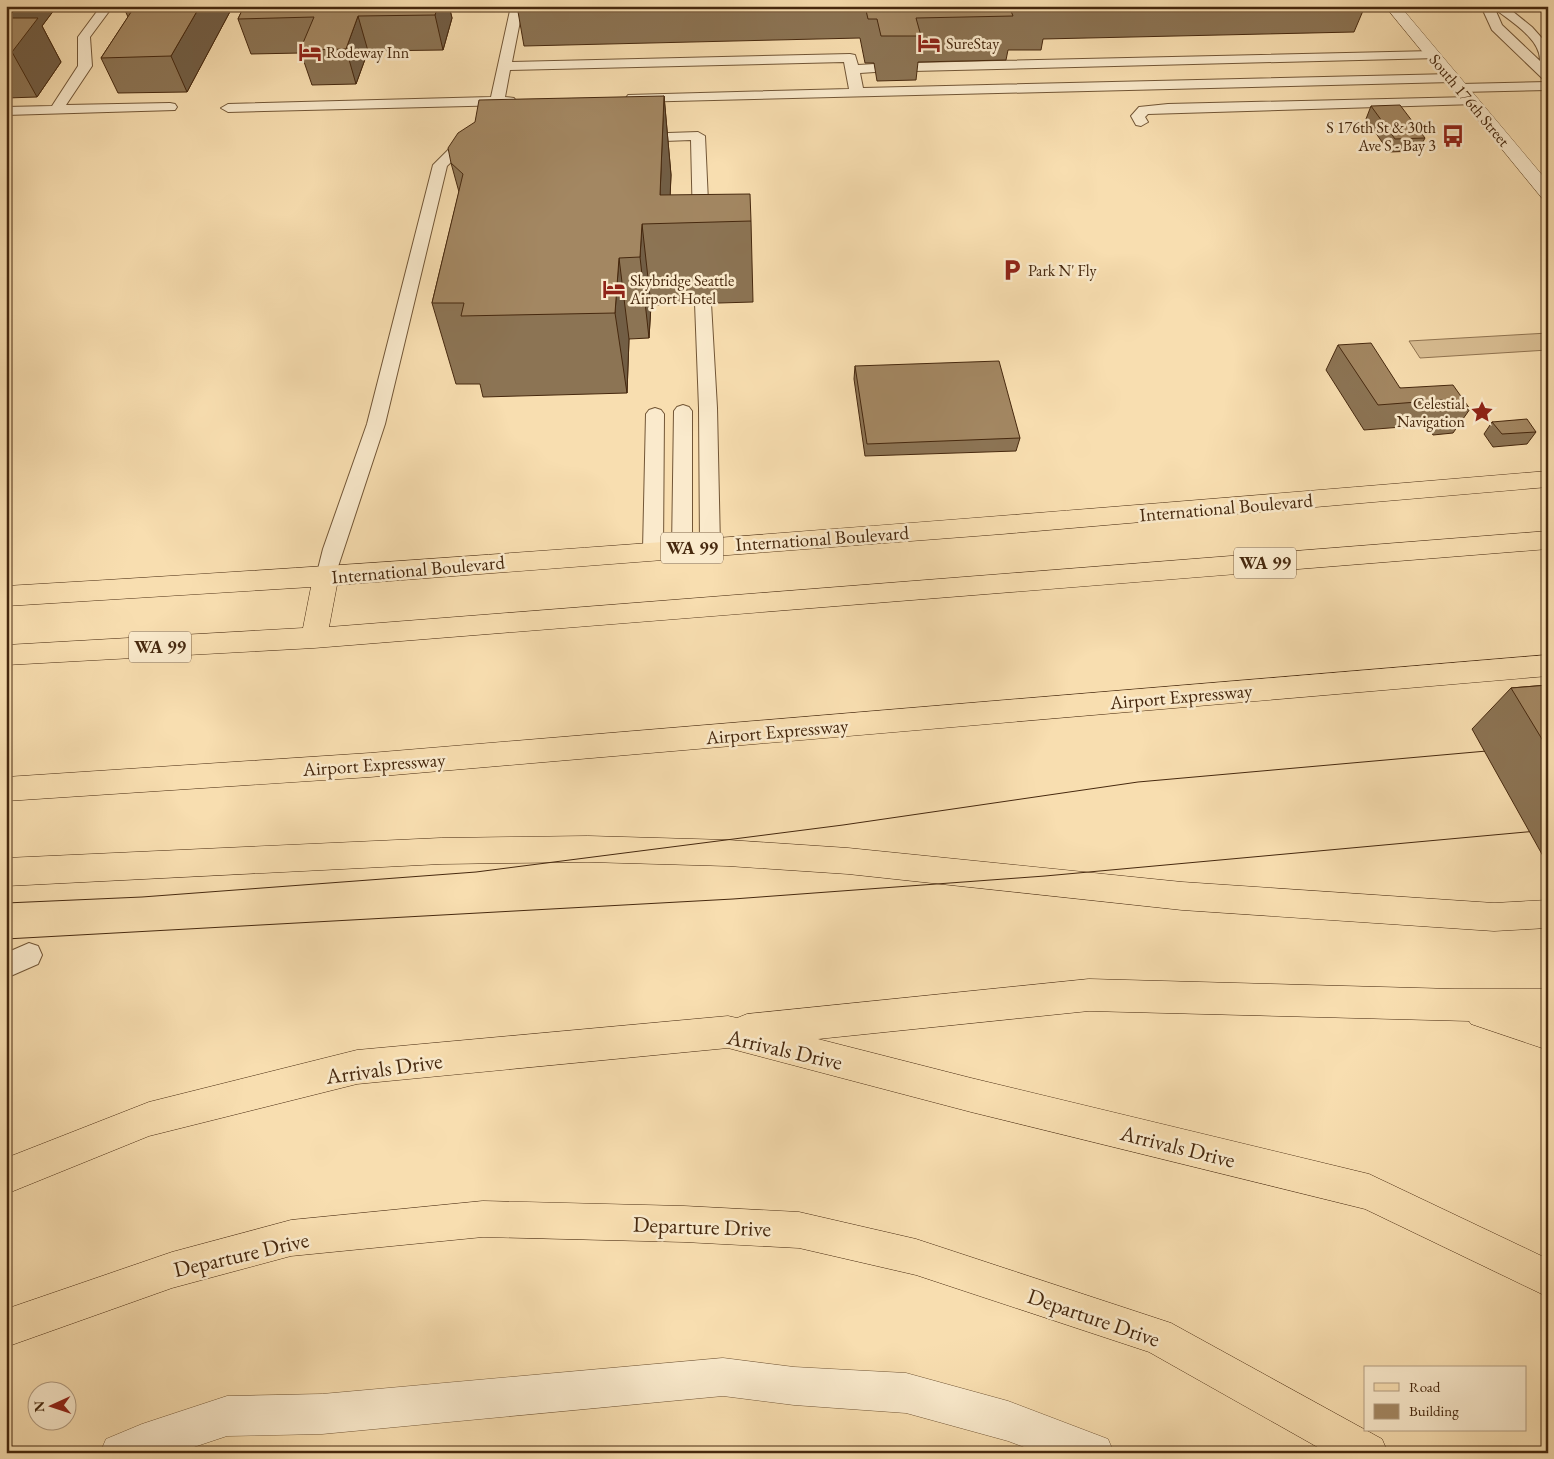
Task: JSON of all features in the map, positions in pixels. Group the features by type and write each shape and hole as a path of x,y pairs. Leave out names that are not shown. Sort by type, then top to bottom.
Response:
{"main road":[{"name":"International Boulevard","path":"6,596 326,576 682,549 1358,496 1548,479"},
{"name":"WA 99","path":"6,655 314,638 1548,540"},
{"path":"314,638 326,576"},
{"name":"Airport Expressway","path":"6,788 380,764 1548,665"},
{"path":"6,872 441,851 588,849 728,853 848,861 1182,896 1494,917 1548,914"},
{"path":"728,1032 1089,995 1454,1005 1548,1005"},
{"path":"1454,1005 1548,1034"},
{"name":"Arrivals Drive","path":"6,1176 149,1119 357,1067 728,1032 971,1095 1369,1192 1548,1279"},
{"name":"Departure Drive","path":"6,1328 172,1270 291,1238 483,1220 684,1224 799,1230 916,1257 1158,1336 1368,1453"}],"street":[{"name":"South 176th Street","path":"1392,6 1548,194"},
{"path":"120,1453 227,1416 322,1414 569,1390 723,1378 794,1386 906,1394 1008,1421 1094,1453"}],"lane":[{"path":"56,110 85,66 84,37 107,6"},
{"path":"498,101 517,6"},
{"path":"1487,6 1496,27 1546,73"},
{"path":"1498,6 1525,27 1543,47 1547,59 1546,73"},
{"path":"1026,50 1040,88"},
{"path":"913,67 1433,55"},
{"path":"504,66 850,58 856,93"},
{"path":"852,69 875,68"},
{"path":"1141,122 1138,116 1144,110 1461,89 1548,86"},
{"path":"617,98 1040,88 1461,89"},
{"path":"228,108 527,100"},
{"path":"6,111 170,107"},
{"path":"620,138 698,136 701,238"},
{"path":"326,576 333,549 376,424 440,165 461,145 492,142"},
{"path":"703,304 708,408 710,546"},
{"path":"682,549 683,411"},
{"path":"653,550 655,414"}],"shaded area":[{"path":"1548,333 1548,350 1420,358 1409,341"}],"building":[{"path":"6,6 14,6 6,16"},
{"path":"135,6 200,6 171,56 101,58"},
{"path":"244,6 438,6 435,15 358,16 346,49 300,50 314,17 238,19"},
{"path":"865,6 1009,6 1013,16 916,18 921,36 881,36 877,19 868,19"},
{"path":"6,18 38,18 12,52 6,52"},
{"path":"664,96 660,195 750,194 751,221 642,224 640,257 619,258 615,313 461,316 464,303 432,303 463,174 451,163 448,148 458,133 475,122 479,100"},
{"path":"1400,105 1425,138 1395,139 1371,106"},
{"path":"1371,343 1400,388 1453,385 1470,409 1449,410 1443,400 1378,405 1338,345"},
{"path":"999,361 1020,438 867,444 855,366"},
{"path":"1527,419 1536,432 1502,434 1492,422"},
{"path":"1548,685 1548,749 1511,688"}],"tram line":[{"path":"6,903 142,897 476,872 843,825 1138,782 1498,750"},
{"path":"6,939 733,899 1045,876 1548,830"}],"place":[{"name":"SureStay","path":"929,43"},
{"name":"Rodeway Inn","path":"310,52"},
{"name":"S 176th St & 30th Ave S - Bay 3","path":"1453,136"},
{"name":"Park N' Fly","path":"1012,270"},
{"name":"Skybridge Seattle Airport Hotel","path":"614,289"},
{"name":"Celestial Navigation","path":"1482,412"}]}
